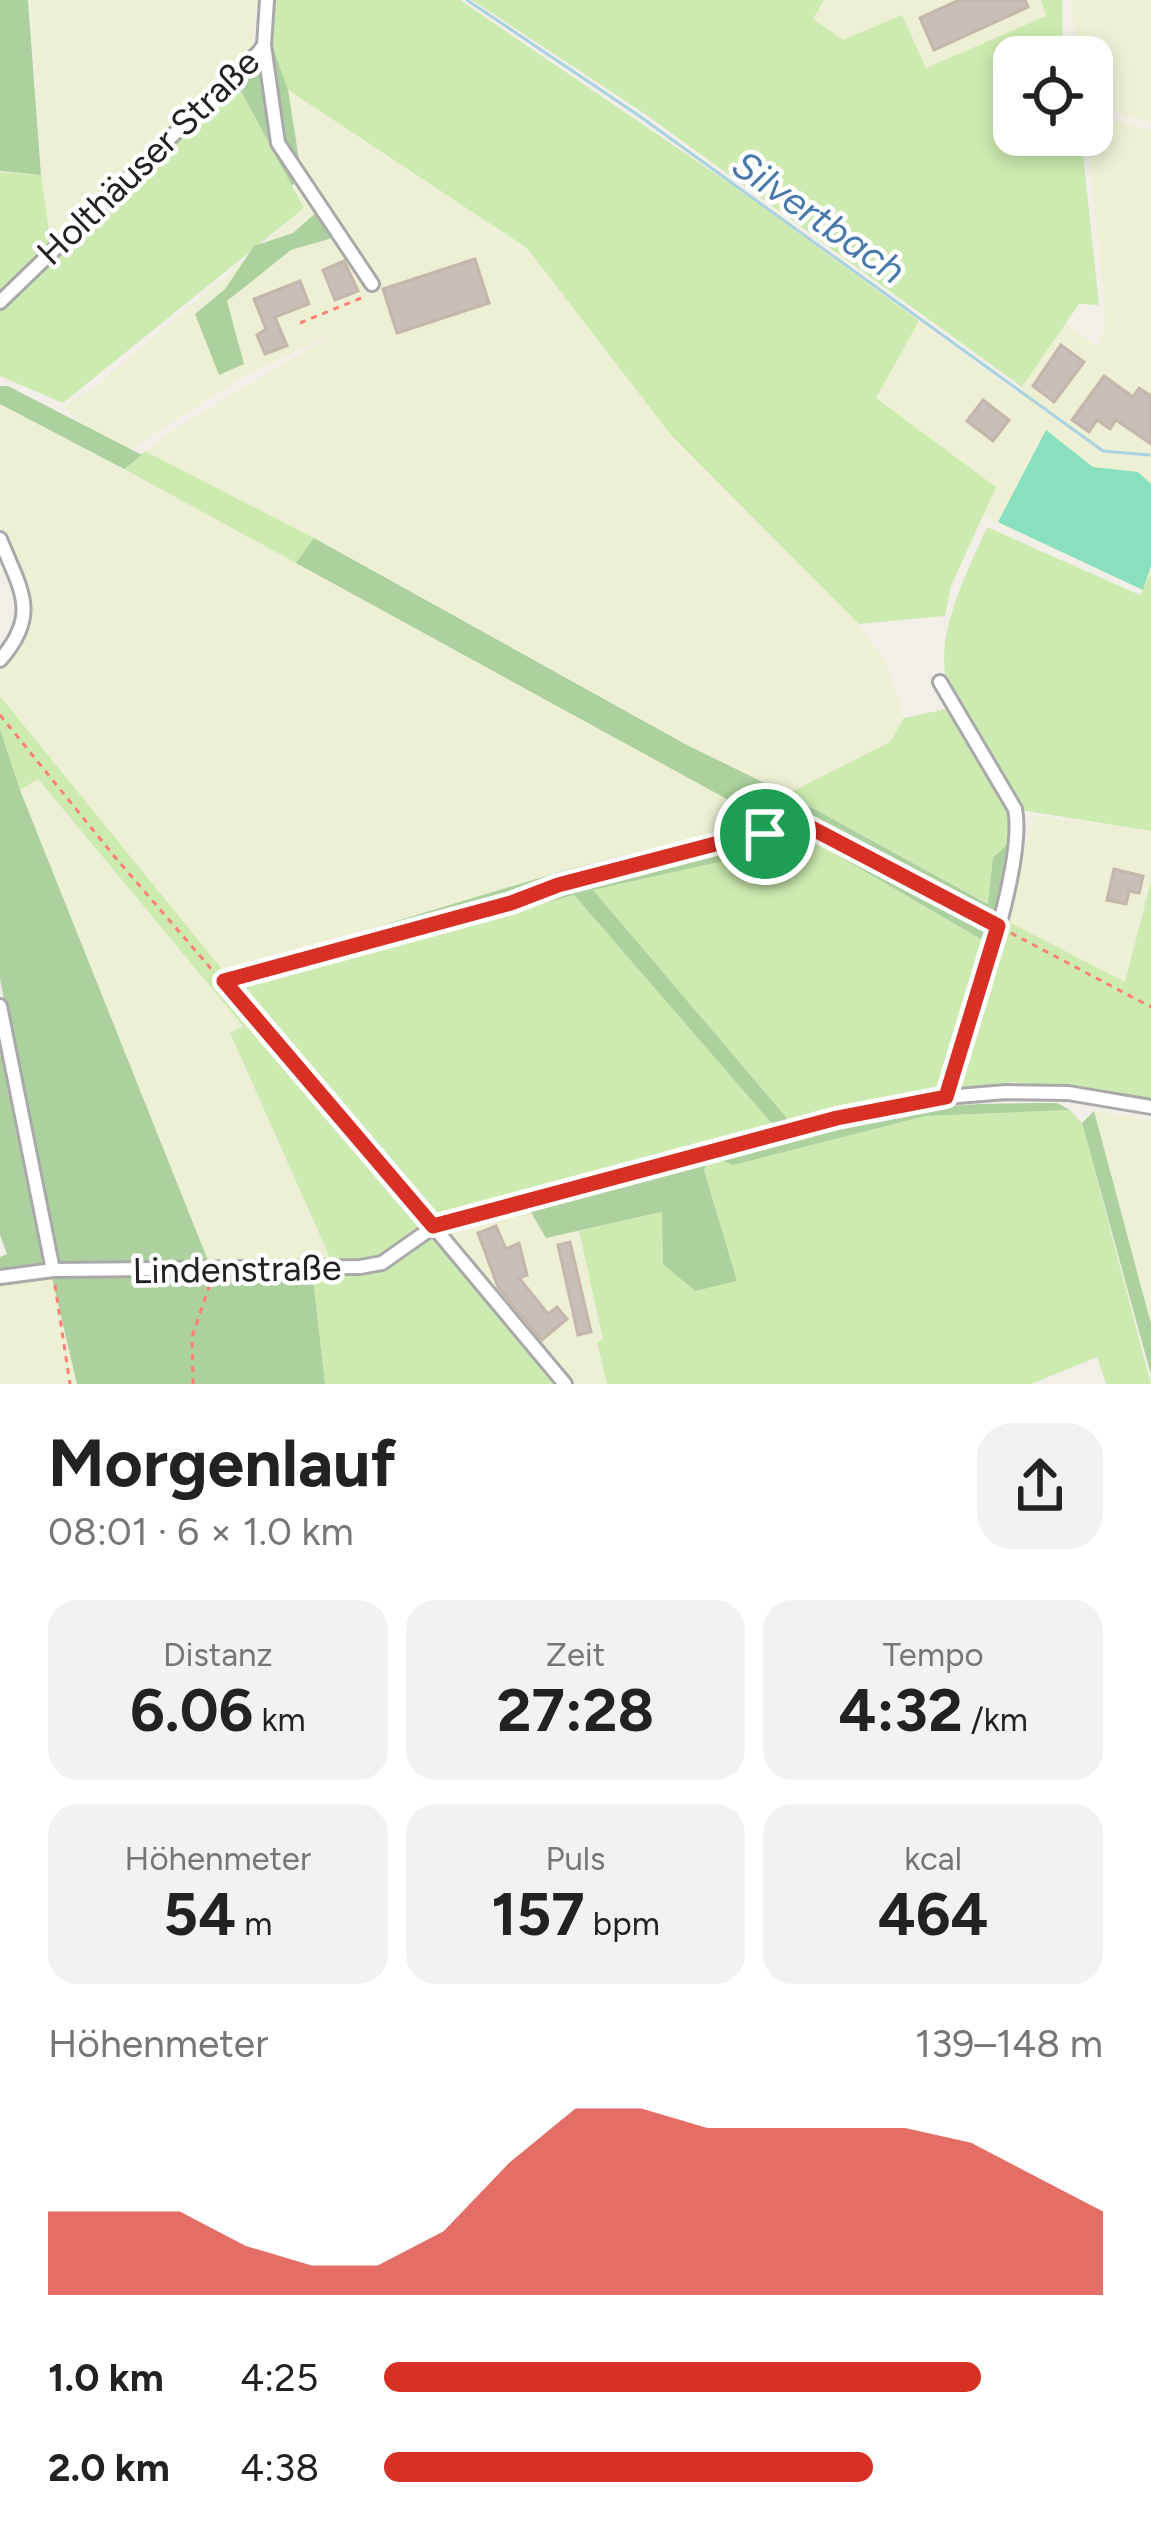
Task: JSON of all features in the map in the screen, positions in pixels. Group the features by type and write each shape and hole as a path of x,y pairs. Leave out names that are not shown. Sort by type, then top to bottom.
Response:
{"street":[{"name":"Holthäuser Straße","path":"0,302 264,45 267,0"},
{"path":"264,45 278,143 372,284"},
{"path":"0,539 26,608 19,634 0,660"},
{"path":"940,682 1016,809 1020,830 998,926 946,1097"},
{"path":"0,1006 53,1270"},
{"name":"Lindenstraße","path":"0,1277 53,1270 360,1267 382,1263 433,1226 837,1118 1006,1091 1068,1093 1151,1106"},
{"path":"433,1226 565,1384"}],"path":[{"path":"300,323 369,295 372,284"},
{"path":"0,715 433,1226"},
{"path":"224,981 511,903 558,885 800,822 1151,1007"},
{"path":"193,1384 192,1337 214,1268"},
{"path":"53,1270 70,1384"}],"green space":[{"path":"0,0 28,0 41,175 0,171"},
{"path":"30,0 258,0 251,49 51,245 41,175"},
{"path":"275,0 460,0 748,196 919,321 876,398 996,487 951,586 945,616 859,624 671,435 527,248 288,90 270,41"},
{"path":"472,0 824,0 813,19 843,40 902,15 926,68 993,39 993,156 1083,156 1099,305 1079,304 1022,387 645,114"},
{"path":"824,0 1041,0 1047,16 926,68 843,40 813,19"},
{"path":"1041,0 1062,0 1063,36 1000,36 1046,16"},
{"path":"1070,0 1151,0 1151,122 1113,111 1113,36 1076,36"},
{"path":"270,40 288,90 301,172 292,186 235,80"},
{"path":"235,80 304,208 63,403 0,376 0,311"},
{"path":"288,90 527,248 671,435 859,624 887,663 904,718 890,742 787,794 685,744 314,538 145,451 346,327 235,382 117,458 63,406 95,387 291,220 301,172"},
{"path":"1113,120 1151,130 1151,573 1143,590 981,515 996,486 875,398 919,321 1017,394 1066,324 1098,347 1106,323 1089,156 1113,156"},
{"path":"0,172 41,175 51,245 0,296"},
{"path":"319,210 332,238 291,250 227,301 244,364 219,375 195,314 225,289 254,246 293,233"},
{"path":"0,386 142,455 124,469 0,404"},
{"path":"0,404 766,820 566,870 224,973 0,696 0,664 22,637 31,607 0,530"},
{"path":"1046,430 1093,467 1138,472 1151,484 1151,566 1143,590 998,522"},
{"path":"145,451 314,538 296,563 124,469"},
{"path":"987,527 1140,595 1151,573 1151,831 1020,810 957,706 946,679 946,641 956,601"},
{"path":"314,538 685,744 988,904 993,858 1009,843 1016,874 989,944 813,841 593,890 791,1123 774,1126 574,895 238,989 224,973 566,870 765,820 296,563"},
{"path":"0,696 238,989 574,895 774,1126 440,1219 430,1227 561,1384 325,1384 312,1269 334,1267 230,1033 243,1026 38,779 20,790 0,729"},
{"path":"946,709 1011,811 1015,832 989,904 787,794 890,742 904,718"},
{"path":"0,729 20,790 213,1273 312,1269 325,1384 77,1384 51,1274 55,1267 0,979"},
{"path":"37,779 244,1027 230,1034 334,1268 213,1273 20,790"},
{"path":"1034,815 1151,831 1151,881 1125,983 1005,920"},
{"path":"813,841 989,944 943,1091 791,1123 592,890"},
{"path":"1151,881 1151,1100 1013,1082 953,1090 1005,920 1125,982"},
{"path":"0,1021 49,1267 0,1275 0,1257 7,1254 0,1235"},
{"path":"1057,1103 1070,1110 925,1116 733,1165 711,1156 704,1170 737,1281 695,1291 663,1264 662,1212 546,1238 526,1204 770,1137 869,1116 954,1106"},
{"path":"1070,1110 1082,1123 1151,1384 1106,1384 1097,1357 1031,1384 607,1384 597,1342 603,1340 579,1231 663,1212 736,1280 704,1169 711,1156 925,1116"},
{"path":"1094,1111 1151,1120 1151,1324 1145,1303"},
{"path":"1094,1111 1151,1324 1151,1375 1082,1123"},
{"path":"526,1204 546,1238 579,1231 603,1341 597,1343 607,1384 566,1384 434,1226"},
{"path":"51,1274 77,1384 0,1384 0,1279"}],"building":[{"path":"959,0 1025,0 1028,7 934,50 920,18"},
{"path":"475,259 489,303 397,333 383,289"},
{"path":"344,261 358,291 335,300 323,270"},
{"path":"300,281 309,304 275,317 287,346 265,354 257,335 266,329 254,299"},
{"path":"1061,345 1084,362 1054,402 1033,386"},
{"path":"1104,376 1133,397 1139,388 1151,396 1151,444 1116,420 1110,429 1097,420 1089,432 1072,420"},
{"path":"983,400 1009,420 993,441 967,421"},
{"path":"1114,869 1143,876 1139,893 1129,891 1126,904 1107,900"},
{"path":"496,1226 506,1249 519,1243 527,1275 519,1278 548,1314 557,1307 567,1319 542,1340 498,1287 478,1233"},
{"path":"570,1242 591,1332 578,1335 558,1245"}],"waterway":[{"name":"Silvertbach","path":"467,0 638,115 1103,451 1149,455"}],"route":[{"path":"800,822 998,926 946,1097 837,1118 433,1226 224,981 511,903 558,885 765,834 800,822"}]}
